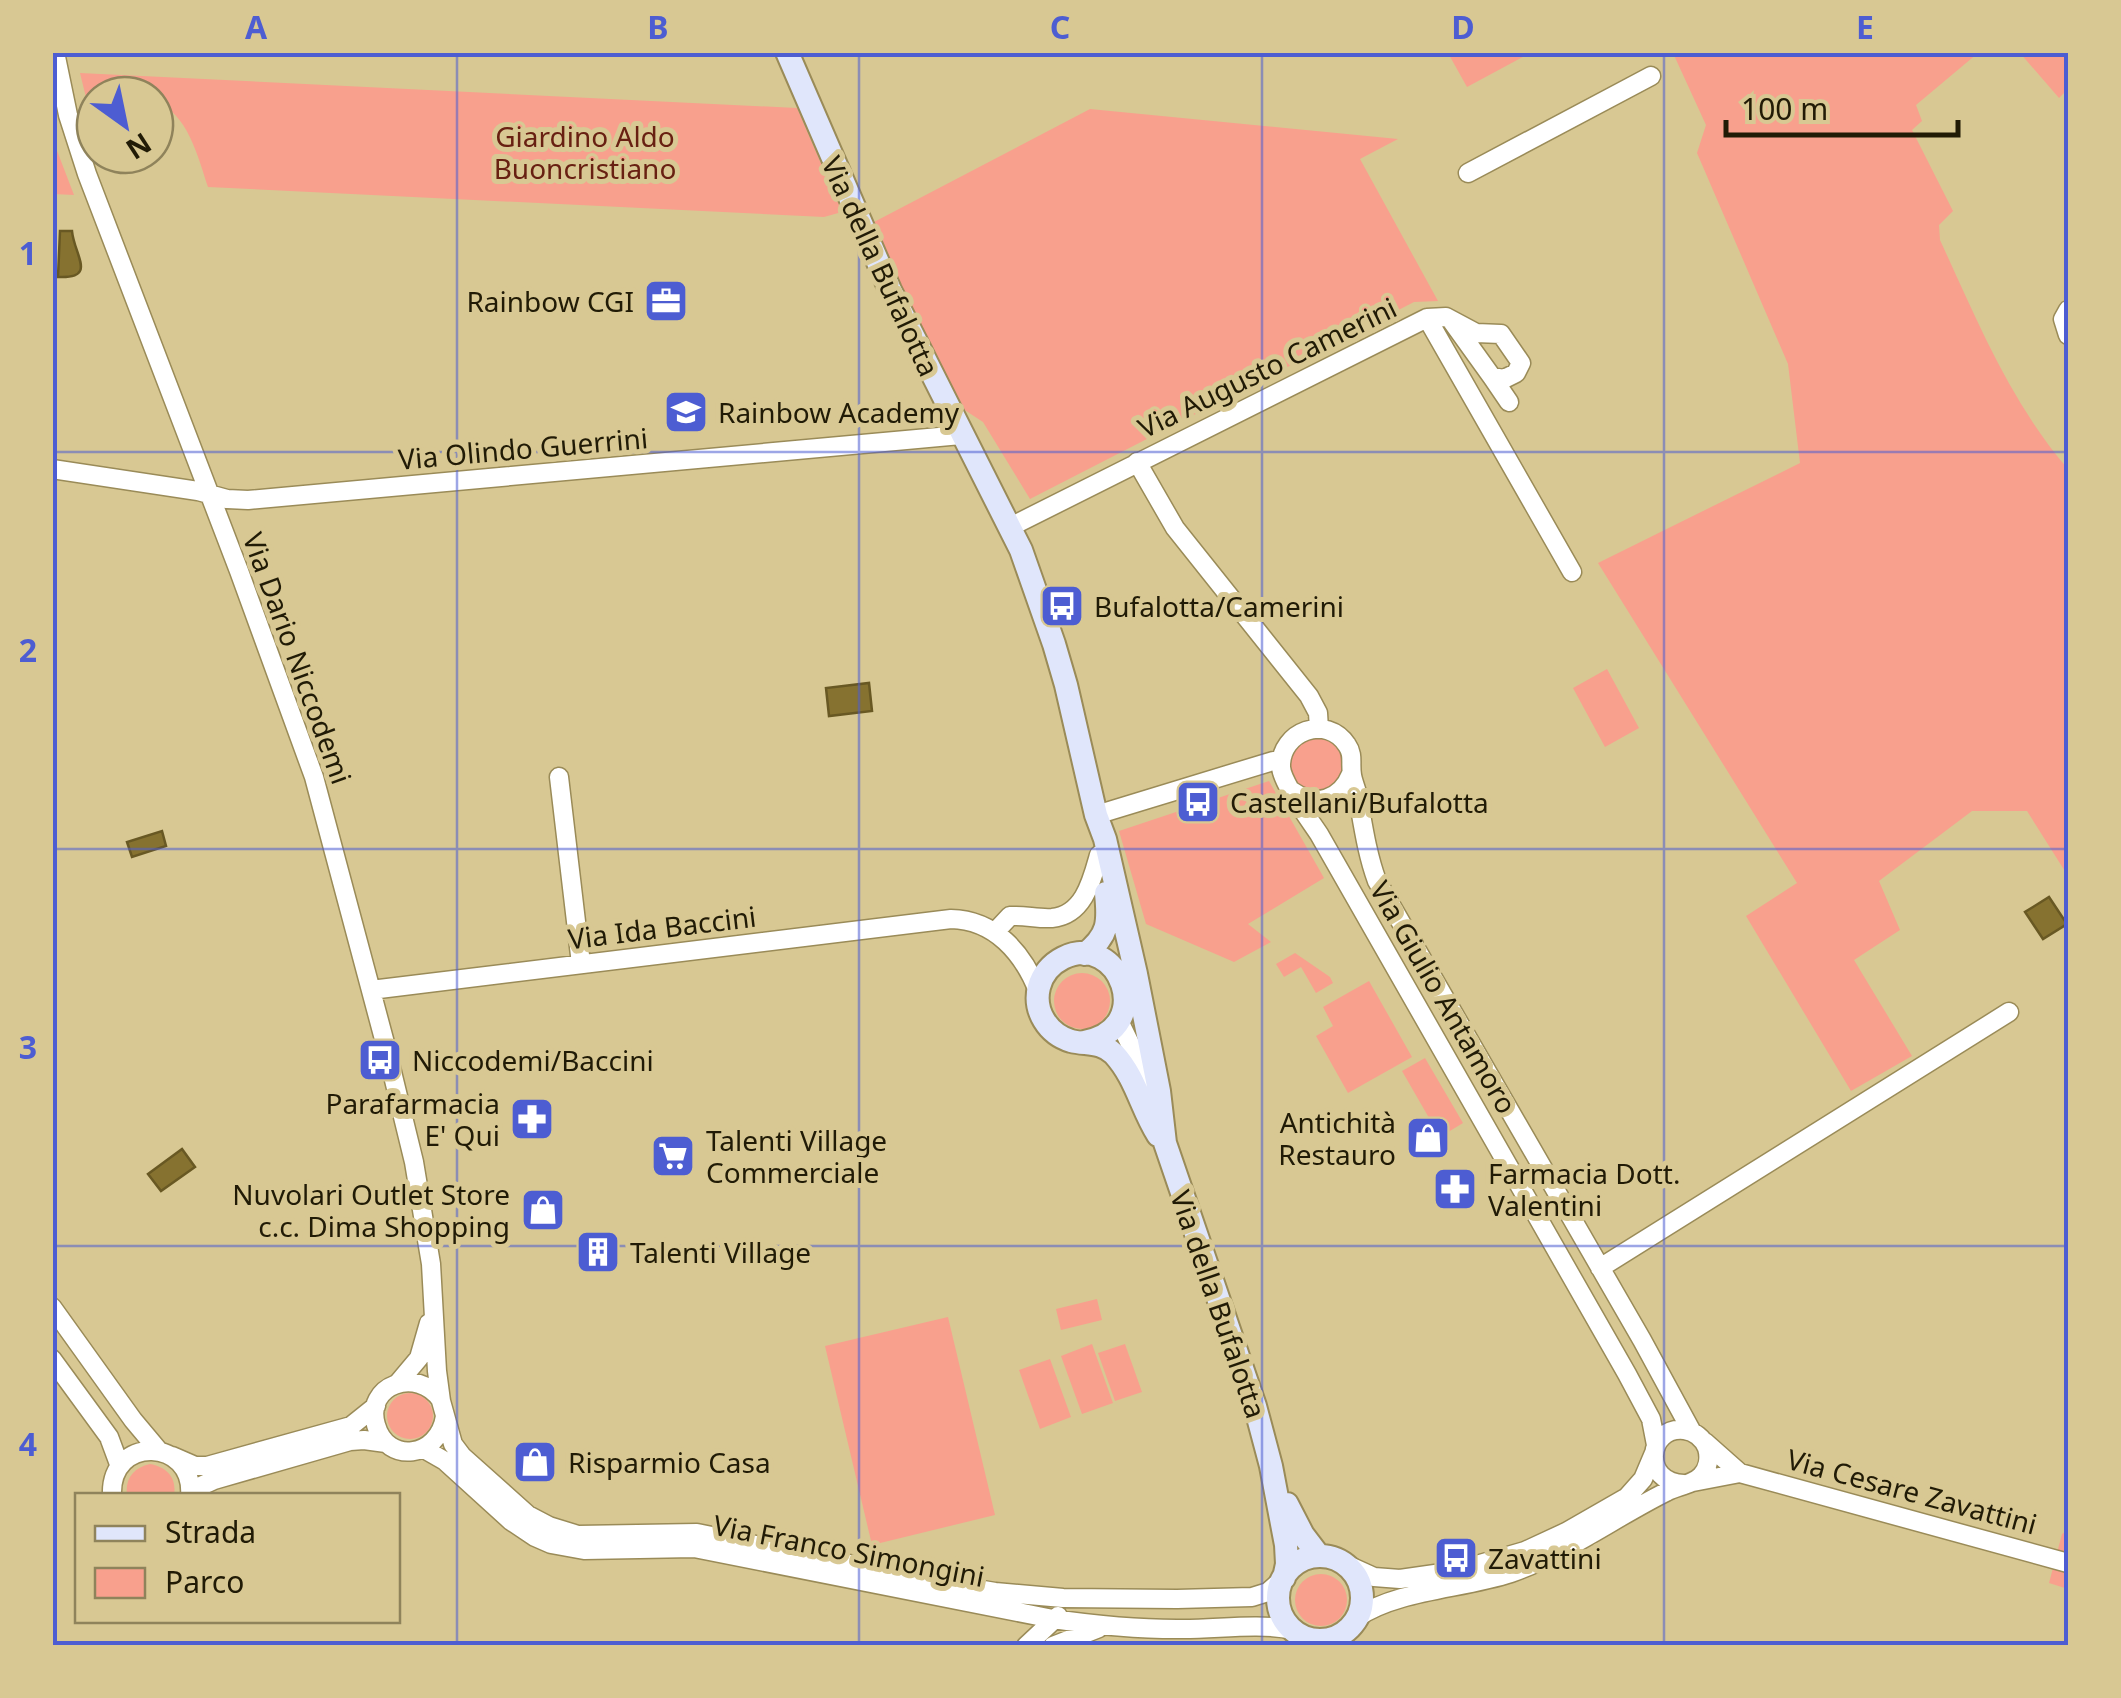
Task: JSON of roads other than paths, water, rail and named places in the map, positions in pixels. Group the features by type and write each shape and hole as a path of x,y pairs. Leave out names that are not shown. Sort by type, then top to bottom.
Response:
{"street":[{"name":"Via Dario Niccodemi","path":"54,52 87,174 314,777 414,1162 431,1264 443,1408"},
{"name":"Via della Bufalotta","path":"787,52 861,228 1034,583 1060,664 1105,839 1146,1020 1164,1143 1255,1406 1271,1466 1286,1546 1284,1578"},
{"path":"1468,174 1651,76"},
{"path":"1427,318 1442,316 1476,333 1501,334 1520,363 1538,375"},
{"name":"Via Augusto Camerini","path":"1010,527 1427,318 1572,572"},
{"path":"1451,320 1509,402"},
{"path":"1492,377 1508,378 1516,373 1520,363"},
{"name":"Via Olindo Guerrini","path":"52,469 248,500 961,435"},
{"name":"Via Augusto Camerini","path":"1137,462 1175,528 1309,696 1318,712 1320,729"},
{"path":"1096,816 1281,761 1293,738 1305,730 1320,729"},
{"name":"Via Giulio Antamoro","path":"1320,729 1334,733 1346,744 1353,761 1352,774 1377,881 1698,1436"},
{"name":"Via Giulio Antamoro","path":"1281,761 1282,775 1627,1374 1651,1419 1655,1449"},
{"path":"1292,790 1311,800 1326,800 1344,789 1352,774"},
{"path":"558,777 582,964"},
{"name":"Via della Bufalotta","path":"1085,954 1102,938 1108,920 1096,816"},
{"path":"1038,991 1024,962 995,932 1010,916 1052,918 1074,909 1089,888 1099,855"},
{"name":"Via della Bufalotta","path":"1122,914 1121,980 1125,998 1119,1021 1162,1112"},
{"name":"Via Ida Baccini","path":"372,990 959,920 995,932"},
{"path":"1038,991 1052,965 1068,956 1085,954 1103,960 1121,980"},
{"name":"Via della Bufalotta","path":"1038,991 1039,1011 1059,1036 1103,1046 1126,1070 1164,1143"},
{"path":"1600,1268 2009,1012"},
{"path":"1084,1042 1102,1037 1119,1021"},
{"name":"Via Dario Niccodemi","path":"398,1384 418,1358 428,1334 434,1298"},
{"path":"54,1312 133,1420 187,1474 191,1493"},
{"path":"52,1359 109,1438 120,1464"},
{"path":"112,1493 120,1464 140,1452 165,1454 195,1466 215,1464 351,1426 366,1416 388,1389 409,1381 420,1382 435,1392 443,1408 441,1433 424,1448 404,1451 386,1443 344,1443 214,1480 194,1493"},
{"path":"376,1406 376,1427 386,1443"},
{"name":"Via Franco Simongini","path":"443,1408 457,1450 537,1520 571,1533 698,1533 995,1592 1063,1598 1252,1597 1268,1592 1284,1578"},
{"path":"1343,1563 1361,1587 1362,1600 1349,1631 1328,1639 1306,1638 1286,1622 1280,1606 1284,1578 1299,1562 1319,1556 1343,1563 1374,1577 1400,1579 1456,1572 1525,1552 1627,1496 1642,1479 1655,1449 1669,1432 1682,1430 1698,1436 1707,1448 1708,1462 1704,1473 1688,1483 1670,1482 1655,1466 1655,1449"},
{"name":"Via Cesare Zavattini","path":"1698,1436 1740,1473 2068,1563"},
{"name":"Via Franco Simongini","path":"424,1448 445,1461 511,1521 551,1544 600,1550 694,1548 1053,1619 1180,1630 1260,1626 1306,1638"},
{"name":"Via della Bufalotta","path":"1271,1466 1298,1527 1319,1556"},
{"name":"Via Cesare Zavattini","path":"1349,1631 1381,1604 1480,1582 1534,1564 1666,1492 1688,1483 1740,1473"},
{"path":"1012,1611 1025,1646 1071,1608 1121,1609 1155,1599"},
{"path":"1177,1599 1180,1630"},
{"path":"1053,1646 1104,1626"}],"place":[{"name":"Rainbow CGI","path":"666,301"},
{"name":"Rainbow Academy","path":"686,412"},
{"name":"Bufalotta/Camerini","path":"1062,606"},
{"name":"Castellani/Bufalotta","path":"1198,802"},
{"name":"Niccodemi/Baccini","path":"380,1060"},
{"name":"Parafarmacia E' Qui","path":"532,1119"},
{"name":"Antichità Restauro","path":"1428,1138"},
{"name":"Talenti Village Commerciale","path":"673,1156"},
{"name":"Farmacia Dott. Valentini","path":"1455,1189"},
{"name":"Nuvolari Outlet Store c.c. Dima Shopping","path":"543,1210"},
{"name":"Talenti Village","path":"598,1252"},
{"name":"Risparmio Casa","path":"535,1462"},
{"name":"Zavattini","path":"1456,1558"}],"park label":[{"name":"Giardino Aldo Buoncristiano","path":"585,152"}]}
